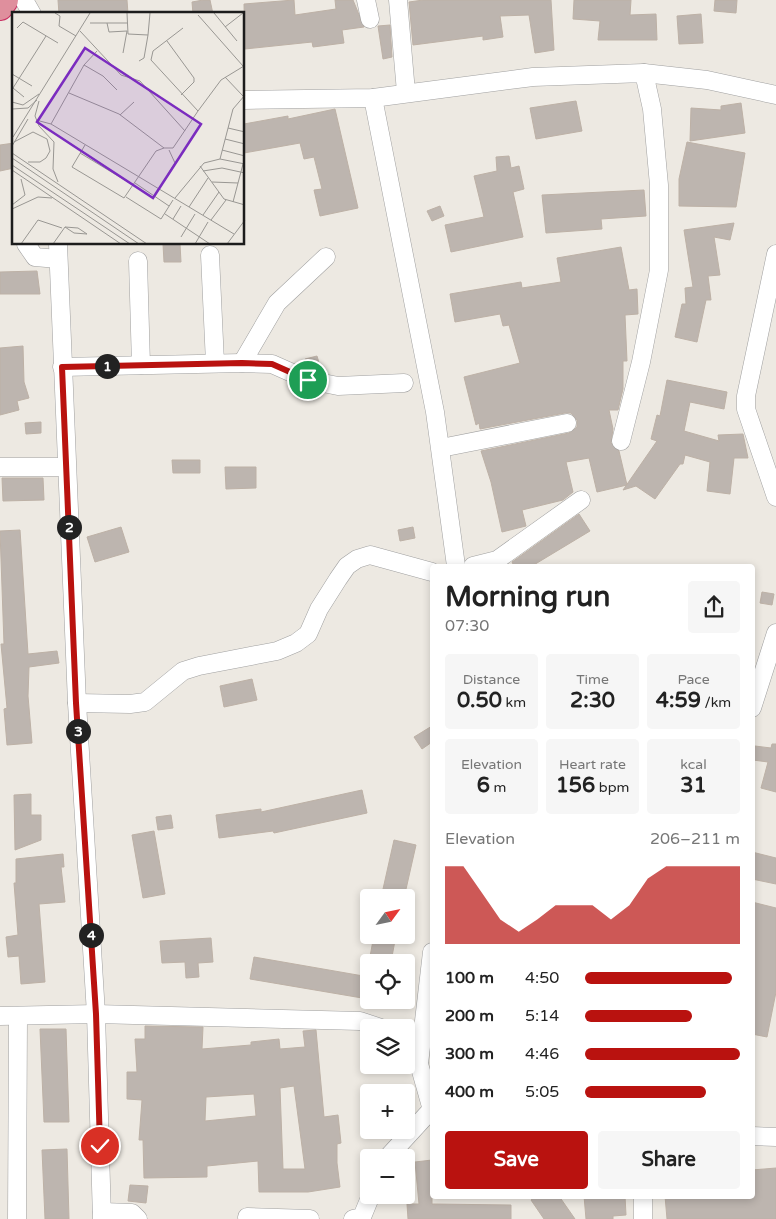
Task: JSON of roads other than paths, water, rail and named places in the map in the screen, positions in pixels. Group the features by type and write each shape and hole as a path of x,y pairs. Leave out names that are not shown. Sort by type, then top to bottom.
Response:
{"highway":[{"path":"0,7 5,0"}],"street":[{"path":"24,0 31,12"},
{"path":"366,0 370,18"},
{"path":"398,0 406,92"},
{"path":"621,441 641,362 659,270 659,185 652,108 644,73"},
{"path":"245,100 373,98 406,92 533,77 644,73 707,80 776,95"},
{"path":"373,98 401,229 441,448 456,564"},
{"path":"27,245 36,257 58,251 76,703 96,1014 102,1215 132,1213 138,1219"},
{"path":"776,254 746,396 746,409 776,497"},
{"path":"210,255 215,363"},
{"path":"242,363 277,303 326,257"},
{"path":"138,261 141,365"},
{"path":"62,367 215,363 272,364 308,380 338,386 404,383"},
{"path":"441,448 568,423"},
{"path":"0,467 66,467"},
{"path":"481,564 497,560 580,500"},
{"path":"76,703 130,704 145,702 183,671 199,666 277,651 296,643 308,634 319,610 338,579 347,566 357,559 370,555 430,571"},
{"path":"755,699 776,633"},
{"path":"430,969 419,1064 430,1103"},
{"path":"0,1016 96,1014 360,1021"},
{"path":"17,1219 18,1016"},
{"path":"415,1060 419,1064"},
{"path":"395,1149 430,1112"},
{"path":"755,1136 776,1137"},
{"path":"643,1199 644,1219"},
{"path":"353,1219 362,1217 367,1204"},
{"path":"247,1217 310,1219"}]}
